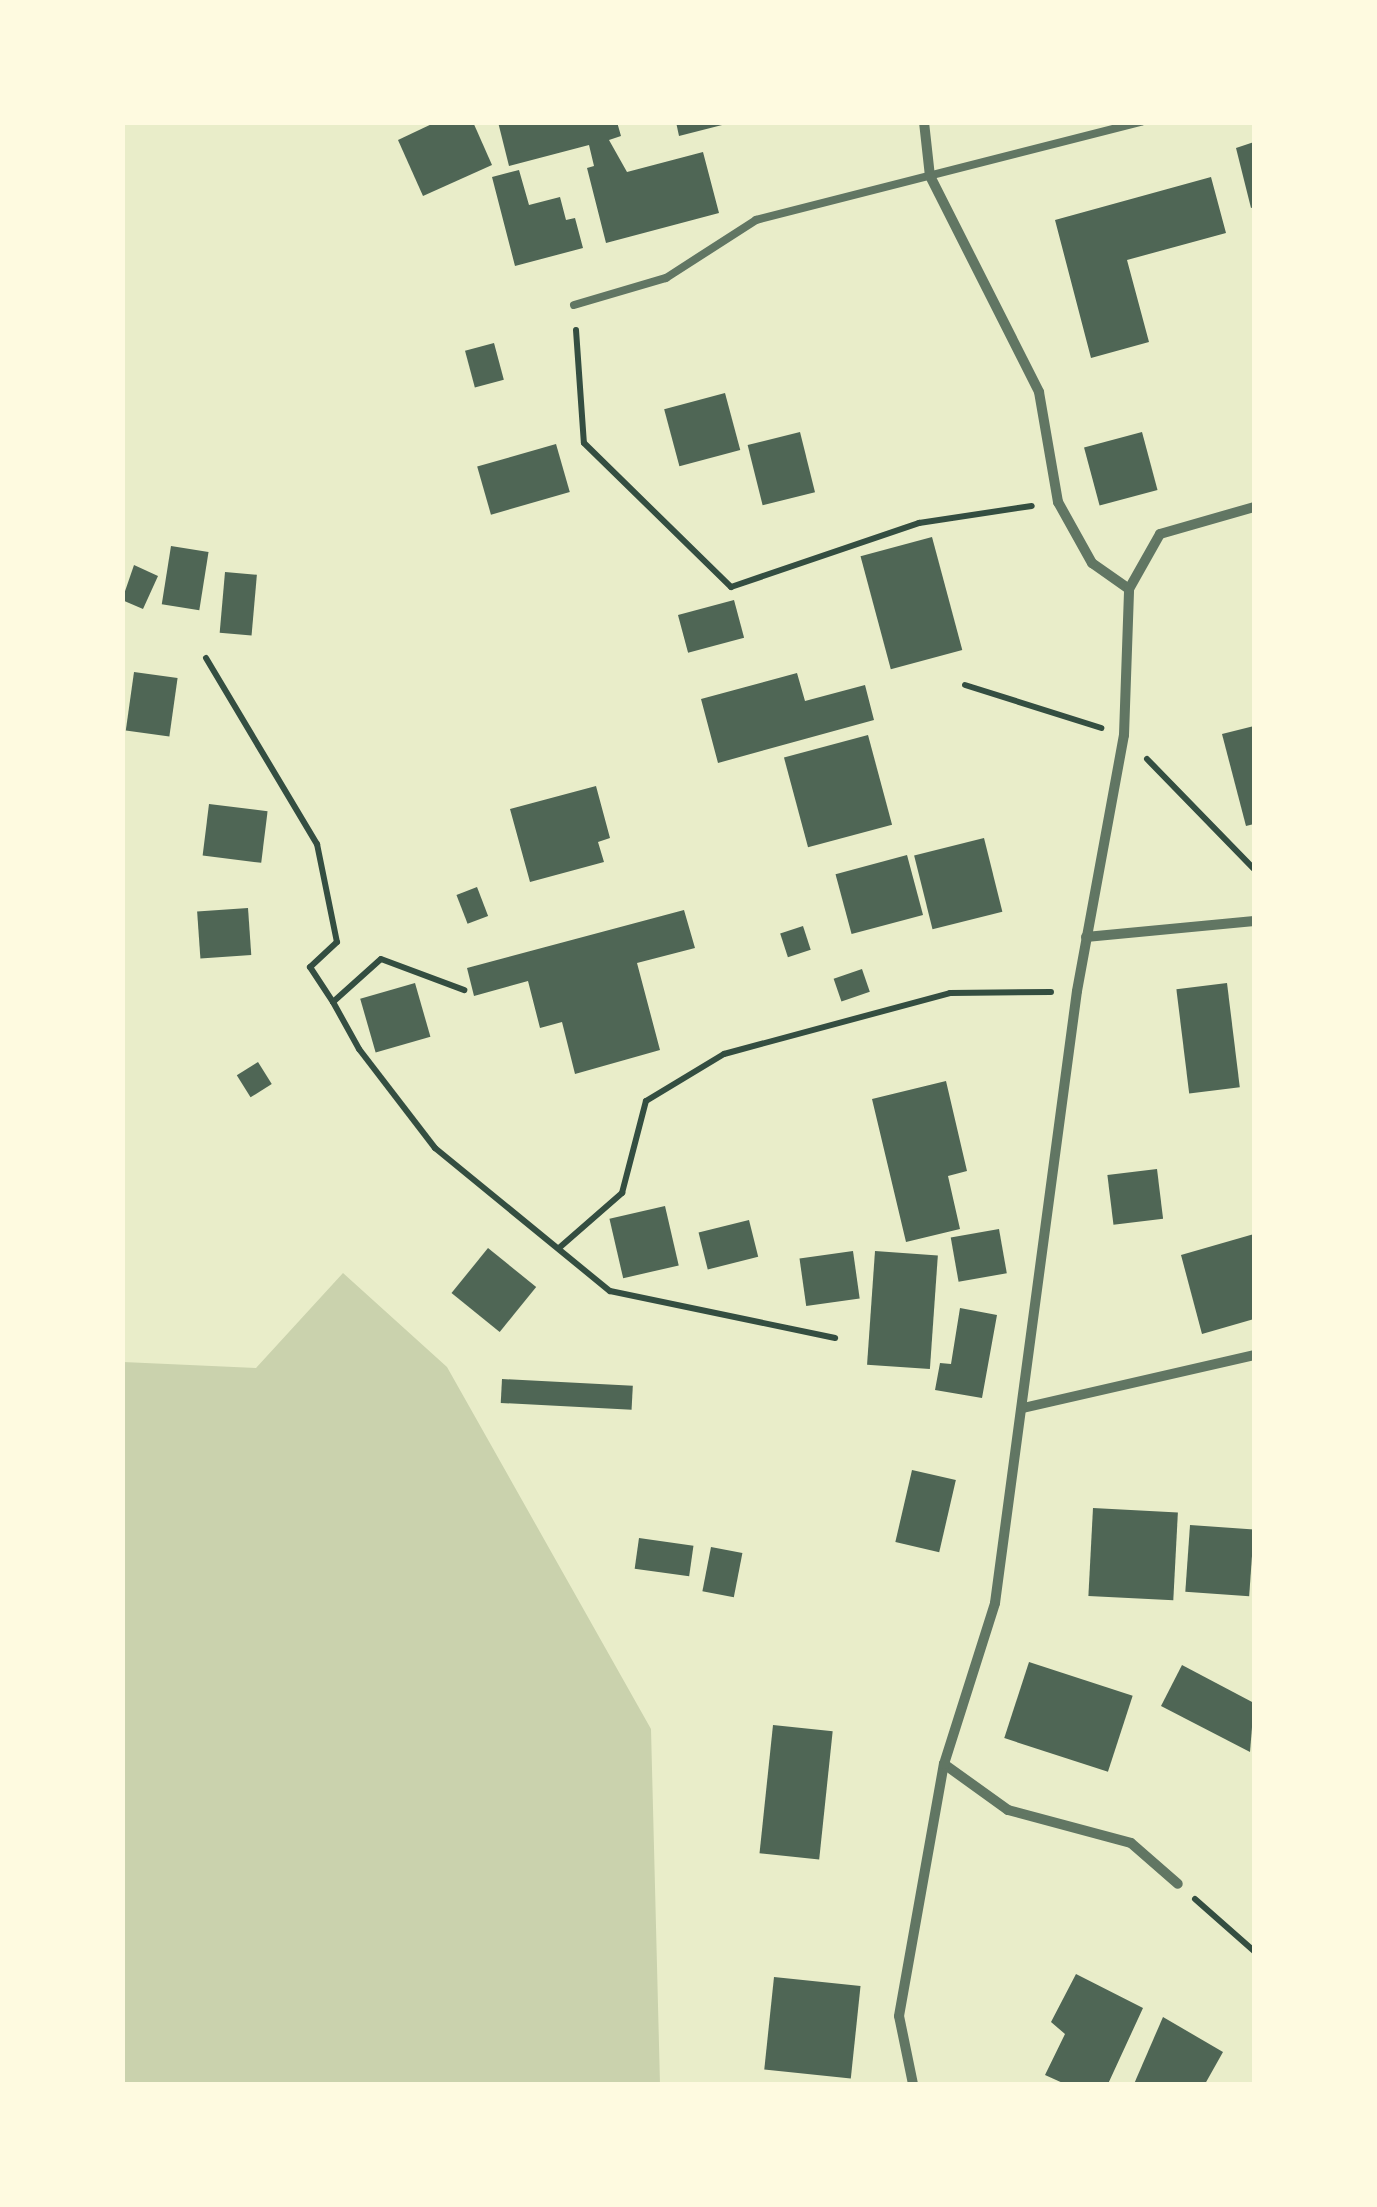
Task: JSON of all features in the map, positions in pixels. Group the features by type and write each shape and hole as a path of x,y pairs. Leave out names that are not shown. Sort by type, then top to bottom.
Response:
{"street":[{"path":"924,122 930,176 1039,392 1058,502 1092,563 1129,589"},
{"path":"914,2084 900,2016 944,1764 995,1603 1077,991 1124,735 1129,589 1160,534 1254,507"},
{"path":"1086,937 1254,921"},
{"path":"1023,1408 1254,1355"},
{"path":"944,1764 1008,1810 1132,1843 1178,1884"}],"lane":[{"path":"574,305 666,278 756,220 1141,122"}],"path":[{"path":"574,305 584,444 731,587 920,523 1058,502"},
{"path":"206,658 317,844 336,942 310,966 359,1049 435,1148 610,1291 835,1338"},
{"path":"334,1002 381,959 464,990"},
{"path":"559,1248 622,1193 646,1101 724,1054 950,994 1077,991"},
{"path":"1178,1884 1254,1951"}],"green space":[{"path":"343,1273 447,1367 651,1729 660,2084 123,2084 123,1362 256,1368"}],"building":[{"path":"436,122 473,122 492,165 423,196 398,140"},
{"path":"498,122 617,122 621,136 609,140 627,172 703,152 719,213 606,243 587,168 594,166 589,145 509,166"},
{"path":"676,122 725,122 726,124 679,136"},
{"path":"1254,142 1254,207 1251,208 1236,148"},
{"path":"519,170 529,205 560,197 566,220 575,218 583,248 515,266 492,177"},
{"path":"1211,177 1226,233 1127,260 1149,342 1091,358 1055,220"},
{"path":"494,343 504,380 475,387 465,351"},
{"path":"725,393 740,450 679,466 664,409"},
{"path":"800,432 815,492 763,505 748,445"},
{"path":"1142,432 1158,490 1100,505 1084,448"},
{"path":"556,444 570,492 491,515 477,467"},
{"path":"932,537 962,650 891,669 861,556"},
{"path":"171,546 209,552 199,610 162,604"},
{"path":"134,565 158,576 143,609 122,600"},
{"path":"225,572 257,575 252,636 220,633"},
{"path":"734,600 744,638 688,653 678,615"},
{"path":"134,672 178,678 169,737 126,730"},
{"path":"797,673 805,701 865,685 874,720 718,763 701,699"},
{"path":"1254,726 1254,824 1246,826 1222,734"},
{"path":"868,735 892,825 808,847 784,758"},
{"path":"596,786 610,838 598,842 604,862 530,882 510,809"},
{"path":"209,804 268,811 261,863 203,856"},
{"path":"984,838 1002,912 933,929 914,855"},
{"path":"907,855 923,915 852,934 836,874"},
{"path":"477,887 488,916 468,924 456,895"},
{"path":"248,908 251,955 200,958 197,912"},
{"path":"684,910 695,948 637,963 660,1050 575,1074 562,1022 540,1028 528,981 474,996 467,968"},
{"path":"803,926 811,950 788,957 780,933"},
{"path":"862,969 870,992 841,1001 834,979"},
{"path":"415,983 430,1037 376,1053 360,999"},
{"path":"1227,983 1240,1087 1189,1093 1176,989"},
{"path":"258,1062 272,1084 251,1097 237,1075"},
{"path":"946,1081 967,1171 948,1176 960,1229 906,1242 872,1099"},
{"path":"1157,1169 1163,1219 1113,1225 1107,1175"},
{"path":"665,1206 679,1265 623,1278 609,1219"},
{"path":"749,1220 758,1257 708,1269 699,1233"},
{"path":"999,1229 1007,1273 959,1282 951,1238"},
{"path":"1254,1234 1254,1319 1202,1334 1181,1255"},
{"path":"488,1248 536,1287 500,1332 451,1293"},
{"path":"853,1251 860,1299 806,1306 800,1259"},
{"path":"875,1251 938,1255 930,1369 867,1365"},
{"path":"960,1308 997,1315 982,1398 935,1390 940,1363 951,1364"},
{"path":"502,1379 633,1386 632,1410 501,1403"},
{"path":"912,1470 956,1480 939,1552 895,1542"},
{"path":"1093,1508 1178,1512 1173,1600 1088,1596"},
{"path":"1190,1525 1254,1529 1249,1596 1185,1592"},
{"path":"639,1538 693,1546 689,1576 635,1569"},
{"path":"711,1547 742,1553 734,1597 702,1591"},
{"path":"1029,1662 1133,1696 1108,1772 1004,1738"},
{"path":"1182,1665 1254,1703 1250,1752 1161,1706"},
{"path":"773,1725 833,1731 819,1860 760,1853"},
{"path":"1076,1974 1143,2008 1108,2084 1065,2084 1045,2075 1065,2034 1051,2022"},
{"path":"774,1977 861,1986 851,2079 764,2069"},
{"path":"1163,2017 1223,2052 1205,2084 1134,2084"}]}
